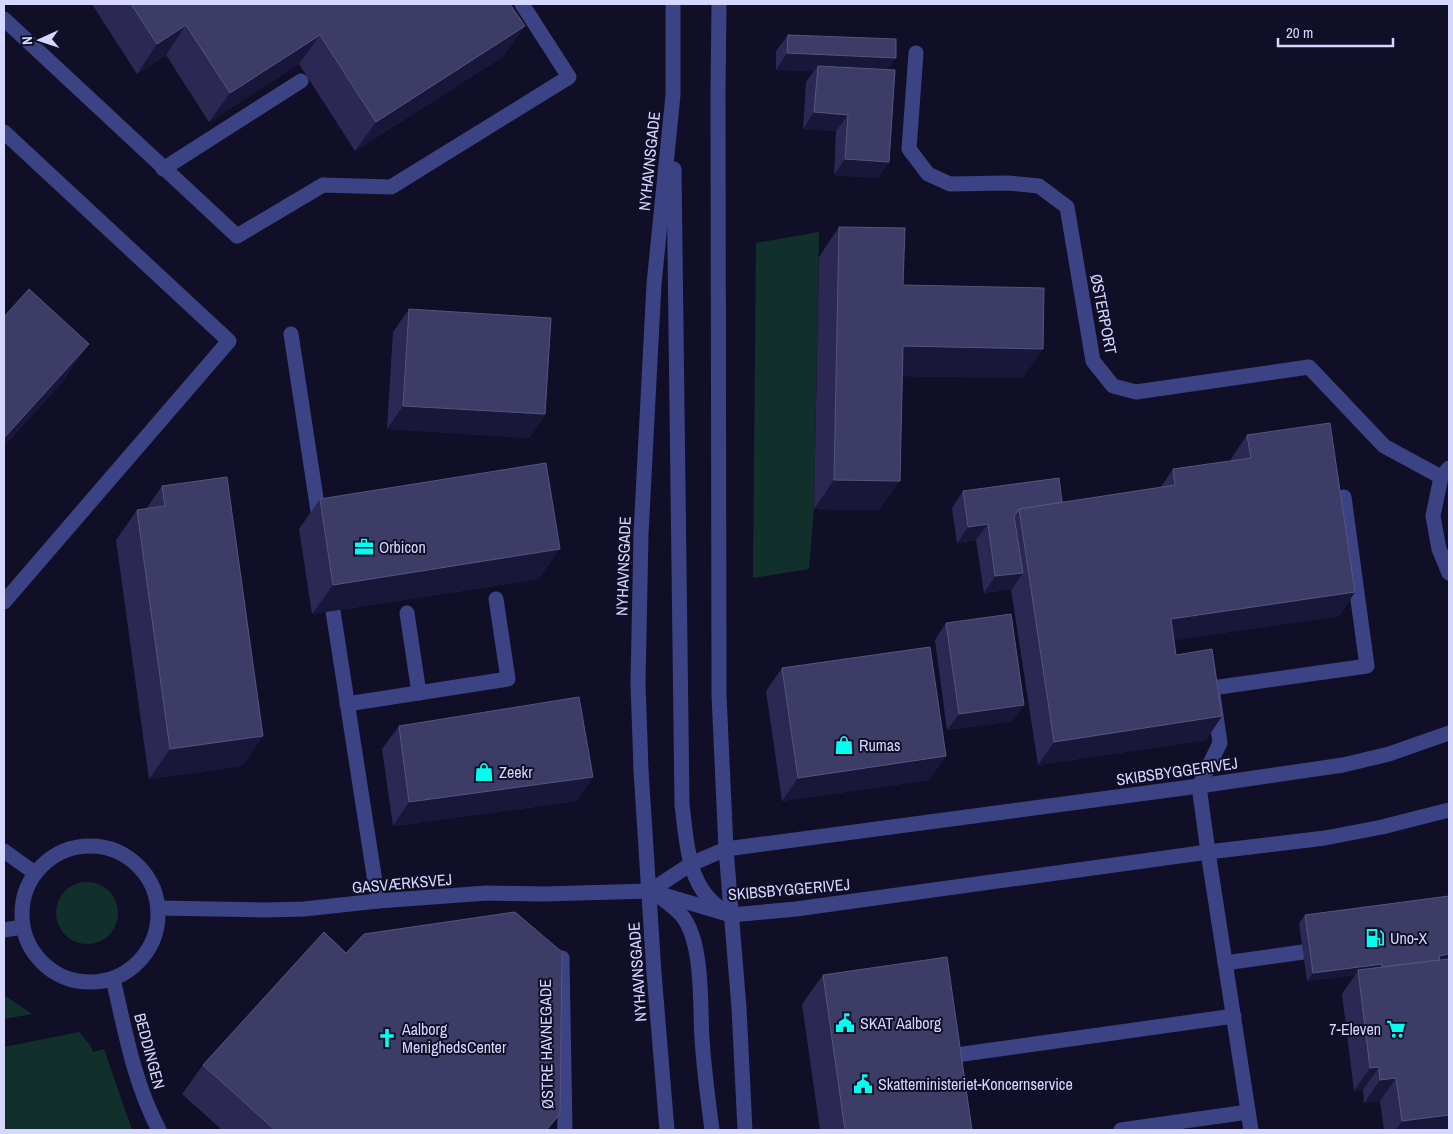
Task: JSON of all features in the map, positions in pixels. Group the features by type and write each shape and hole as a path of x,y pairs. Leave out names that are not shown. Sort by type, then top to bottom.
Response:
{"street":[{"path":"4,19 238,236 323,185 391,187 569,77 522,4"},
{"name":"NYHAVNSGADE","path":"667,1130 657,1015 641,770 638,683 641,534 654,284 673,95 673,4"},
{"path":"719,4 719,695 726,849 739,1018 745,1130"},
{"name":"ØSTERPORT","path":"916,53 909,149 928,174 950,184 1008,183 1039,186 1067,207 1094,361 1113,386 1136,392 1309,367 1384,446 1445,473"},
{"path":"163,168 301,80"},
{"path":"673,95 680,768 682,805 691,864 700,888 714,904 731,915"},
{"path":"4,132 230,341 4,602"},
{"path":"291,334 320,525"},
{"path":"1445,473 1433,516 1440,548 1449,573"},
{"path":"1251,1130 1199,786 1220,743 1212,688 1367,666 1344,497"},
{"path":"347,704 508,679 496,599"},
{"path":"333,611 378,901"},
{"path":"407,613 419,693"},
{"name":"SKIBSBYGGERIVEJ","path":"650,891 691,864 726,849 1343,765 1389,754 1449,734"},
{"name":"SKIBSBYGGERIVEJ","path":"650,891 731,915 1325,838 1382,827 1449,810"},
{"path":"96,845 119,851 138,864 152,883 158,908 158,929 149,950 133,967 113,979 90,983 66,979 46,967 31,949 22,927 21,908 25,889 35,872 52,856 73,847 96,845"},
{"path":"4,851 35,872"},
{"path":"650,891 669,903 685,919 695,944 699,972 702,1041 712,1130"},
{"name":"GASVÆRKSVEJ","path":"158,908 266,910 313,908 487,893 543,894 650,891"},
{"path":"4,930 22,927"},
{"path":"1225,963 1303,952"},
{"name":"ØSTRE HAVNEGADE","path":"562,958 566,1130"},
{"name":"BEDDINGEN","path":"113,979 132,1058 148,1111 159,1130"},
{"path":"952,1074 949,1056 1234,1016"},
{"path":"1121,1130 1248,1112"}],"green space":[{"path":"819,232 814,509 809,569 753,578 756,243"},
{"path":"81,882 93,882 109,891 116,901 118,913 116,925 109,935 93,944 81,944 70,939 61,930 56,919 56,907 61,896 70,887"},
{"path":"4,995 32,1014 4,1019"},
{"path":"79,1032 90,1045 93,1052 104,1049 132,1130 5,1130 4,1047"}],"building":[{"path":"131,4 510,4 525,26 376,122 320,35 230,93 186,25 157,44"},
{"path":"788,35 896,39 896,58 787,53"},
{"path":"818,66 895,70 889,162 845,159 848,115 814,112"},
{"path":"839,227 905,228 903,285 1044,288 1043,349 903,346 900,481 834,480"},
{"path":"29,289 89,344 4,438 4,317"},
{"path":"409,309 551,318 545,414 403,406"},
{"path":"1330,423 1355,592 1171,619 1176,655 1212,649 1222,716 1054,742 1019,509 1175,485 1173,469 1251,458 1247,435"},
{"path":"546,463 560,549 333,585 320,499"},
{"path":"227,477 263,736 170,749 137,510 165,506 162,486"},
{"path":"1059,478 1062,502 1019,509 1014,516 1023,573 995,576 988,524 968,527 963,491"},
{"path":"1011,614 1024,705 959,714 946,623"},
{"path":"930,647 946,756 798,778 782,668"},
{"path":"579,697 593,777 409,802 399,726"},
{"name":"Uno-X","path":"1449,896 1449,954 1439,956 1440,960 1382,967 1382,964 1313,973 1305,915"},
{"name":"Aalborg MenighedsCenter","path":"515,912 562,952 560,1114 546,1130 275,1130 203,1065 324,932 346,953 364,934"},
{"path":"947,957 972,1130 845,1130 823,975"},
{"path":"1449,959 1449,1115 1402,1121 1396,1078 1380,1080 1379,1067 1370,1068 1358,970"}],"place":[{"name":"Orbicon","path":"364,547"},
{"name":"Rumas","path":"844,745"},
{"name":"Zeekr","path":"484,772"},
{"name":"Uno-X","path":"1375,938"},
{"name":"SKAT Aalborg","path":"845,1023"},
{"name":"7-Eleven","path":"1396,1029"},
{"name":"Aalborg MenighedsCenter","path":"387,1038"},
{"name":"Skatteministeriet-Koncernservice","path":"863,1084"}]}
